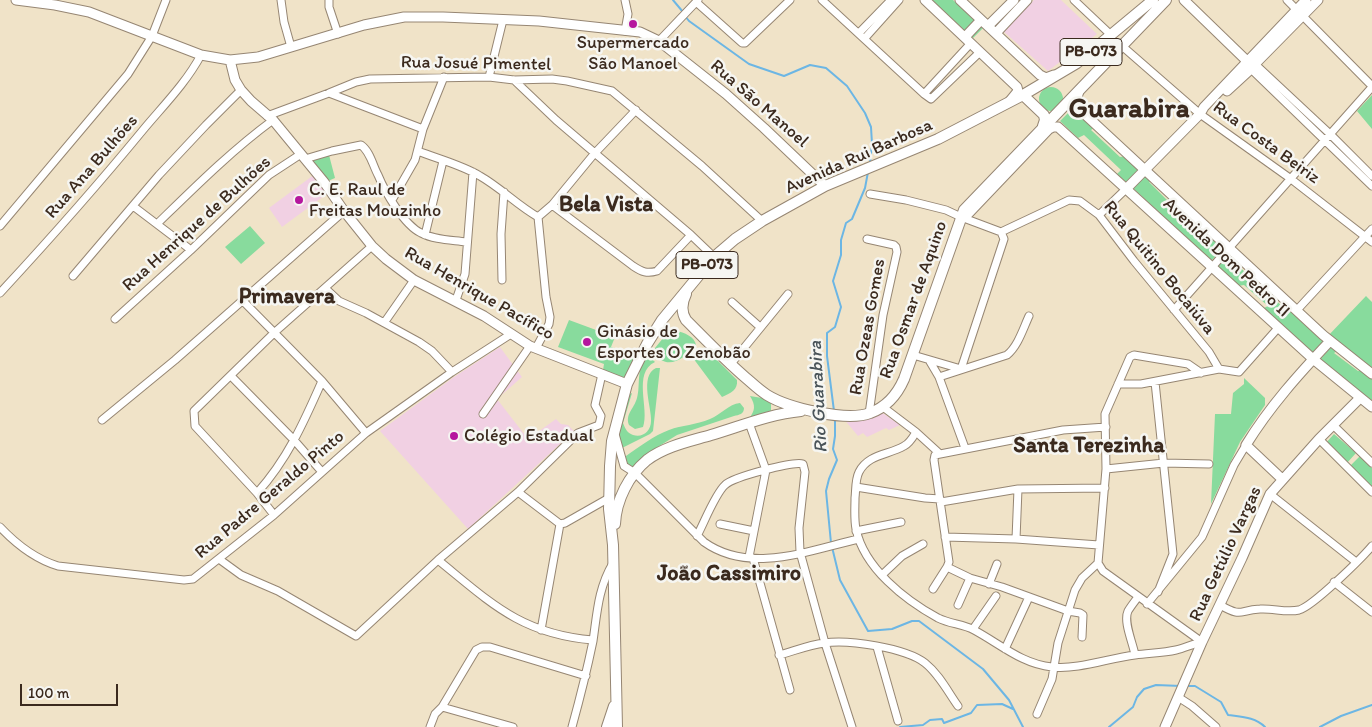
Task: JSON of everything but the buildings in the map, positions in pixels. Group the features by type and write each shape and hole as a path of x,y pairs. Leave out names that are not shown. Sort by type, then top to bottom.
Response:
{"main road":[{"name":"Rua São Manoel","path":"20,0 82,10 201,55 230,60 258,57 364,25 404,17 562,23 640,32 659,41 764,128 825,186"},
{"path":"925,0 1017,87 1018,91 1009,102"},
{"path":"960,0 1016,53 1046,78 1064,71"},
{"path":"968,40 985,23 1014,0"},
{"path":"996,33 1027,0"},
{"name":"PB-073","path":"1023,95 1077,63 1153,0"},
{"name":"PB-073","path":"1080,88 1166,0"},
{"path":"1184,0 1251,65"},
{"path":"1299,13 1306,0"},
{"path":"1127,188 1200,114 1204,107 1251,65 1299,13 1318,0"},
{"path":"1111,35 1109,43 1112,47 1117,49 1122,46"},
{"name":"Rua Henrique Pacífico","path":"230,60 241,90 270,118 303,156 372,246 386,259 414,280 456,300 533,347 627,384"},
{"name":"Rua Osmar de Aquino","path":"635,473 647,460 657,454 749,423 793,412 868,414 883,407 892,400 900,387 913,355 964,210 1080,88"},
{"name":"Avenida Dom Pedro II","path":"1080,88 1076,101 1078,108 1330,341 1372,374"},
{"path":"1023,95 1044,115 1046,120 1043,126"},
{"name":"Avenida Rui Barbosa","path":"609,498 614,431 627,384 653,333 714,257 735,239 762,221 825,186 938,139 1023,95"},
{"name":"Avenida Dom Pedro II","path":"961,217 968,214 1049,129 1054,126 1060,128 1278,328 1372,407"},
{"name":"Rua Osmar de Aquino","path":"691,284 683,303 683,316 730,365 765,394 777,400 819,412"},
{"path":"1282,479 1246,445 1278,397 1330,341"},
{"name":"Rua Getúlio Vargas","path":"1165,727 1270,494 1319,439 1360,398"},
{"path":"775,416 777,400"},
{"name":"PB-073","path":"617,727 613,545 618,506 625,489 635,473"},
{"name":"PB-073","path":"609,498 613,545"},
{"path":"607,727 616,701"}],"street":[{"path":"0,226 128,74 152,36 166,0"},
{"path":"282,0 284,22 291,47"},
{"path":"330,0 330,7 338,34"},
{"path":"625,0 628,14 625,30"},
{"path":"659,41 697,1 742,43 748,41 790,0"},
{"path":"822,0 924,94 933,99 980,52"},
{"path":"862,36 891,0"},
{"path":"862,36 899,0"},
{"path":"1074,0 1111,35"},
{"path":"1174,310 1372,86 1287,0"},
{"path":"489,77 503,20"},
{"path":"924,94 968,40"},
{"name":"Rua Costa Beiriz","path":"1122,46 1200,114 1291,179 1372,242"},
{"name":"Rua Ana Bulhões","path":"0,293 82,204 188,77 201,55"},
{"path":"1251,65 1372,176"},
{"path":"444,77 423,129 418,151 392,200 414,228 425,235 466,242"},
{"name":"Rua Josué Pimentel","path":"158,223 270,118 356,82 370,79 444,77 489,77 514,80 552,79 612,91 762,221"},
{"path":"514,80 594,154 691,235 714,257"},
{"path":"73,276 173,160 241,90"},
{"path":"330,94 423,129"},
{"path":"538,217 552,205 594,154 636,110"},
{"path":"1328,137 1372,186"},
{"name":"Rua Henrique de Bulhões","path":"116,319 192,250 269,175 303,156 361,146 366,151 392,200"},
{"path":"418,151 473,172 538,217"},
{"path":"425,235 443,161"},
{"path":"456,300 465,274 466,242 473,172"},
{"path":"1099,215 1127,188"},
{"path":"502,280 501,234 504,192"},
{"path":"870,194 906,200 946,210 1001,232 1004,239 961,369"},
{"name":"Rua Quitino Bocaiúva","path":"1001,232 1069,200 1080,201 1099,215 1209,352 1219,369"},
{"path":"552,205 633,266 641,271 650,273 657,270 691,235"},
{"path":"134,206 192,250"},
{"path":"102,420 175,360 344,211"},
{"path":"483,414 549,324 550,317 546,297 538,217"},
{"path":"1297,310 1372,229"},
{"name":"Rua Ozeas Gomes","path":"867,239 894,245 897,252 883,315 868,414"},
{"path":"274,515 257,493 195,426 193,421 194,411 275,332 372,246"},
{"path":"384,323 414,280"},
{"path":"326,288 339,301 420,342 432,351 452,372"},
{"path":"730,365 788,294"},
{"path":"242,300 322,381 366,433"},
{"path":"732,302 760,327"},
{"path":"939,377 1007,355 1012,351 1029,316"},
{"path":"1118,384 1155,382 1219,369 1239,372 1278,328"},
{"name":"Rua Padre Geraldo Pinto","path":"0,527 30,553 48,563 69,568 184,580 193,579 274,515 366,433 452,372 511,334"},
{"path":"913,355 961,369"},
{"path":"1201,373 1188,364 1134,355 1130,357 1108,406 1105,420 1106,469 1098,563 1103,571 1202,642"},
{"path":"929,360 939,377 965,448"},
{"path":"219,559 241,575 278,591 354,636 438,560 518,492 578,433 598,425 601,419 596,409 596,400 602,374"},
{"path":"231,376 294,440 322,472"},
{"path":"257,493 282,461 322,381"},
{"path":"1155,382 1173,554 1158,592"},
{"path":"883,407 916,432 937,454"},
{"path":"749,423 766,470 754,531 751,558 790,690"},
{"path":"1333,425 1372,463"},
{"path":"937,454 1063,430 1106,427"},
{"path":"614,431 624,466 635,473 712,549 736,556 766,559 859,539"},
{"path":"916,432 904,446 883,453 865,464 859,472 854,512 859,539 864,550 882,575 895,588 927,612 949,623 973,629 1026,661 1054,667 1168,652 1202,642"},
{"path":"1319,439 1372,492"},
{"path":"1148,604 1202,537 1234,465 1246,445"},
{"path":"933,588 947,567 948,557 934,460 937,454"},
{"path":"1106,469 1164,463 1209,464"},
{"path":"697,536 724,486 731,481 766,470 802,464 805,472 799,528 800,552 825,643 852,727"},
{"path":"856,486 941,500 1018,489 1105,488"},
{"path":"1016,539 1018,489"},
{"path":"518,492 560,524"},
{"path":"1270,494 1356,562"},
{"path":"560,524 609,498"},
{"path":"856,531 900,522"},
{"path":"541,630 560,524"},
{"path":"720,524 754,531"},
{"path":"945,537 1016,539 1099,545"},
{"path":"882,575 902,556 923,544"},
{"path":"1220,604 1238,613 1258,608 1284,611 1299,610 1313,601 1372,546"},
{"path":"438,560 498,608 520,622 541,630 569,637 593,640"},
{"path":"572,727 586,676 600,592 613,562"},
{"path":"1037,714 1052,678 1058,643 1075,590 1082,578 1098,563"},
{"path":"990,584 997,564"},
{"path":"947,567 970,578 1068,611 1080,613 1083,615 1082,637"},
{"path":"958,604 970,578"},
{"path":"1334,582 1372,612"},
{"path":"973,629 996,596"},
{"path":"1005,649 1029,597"},
{"path":"1135,655 1129,634 1127,616 1129,609 1138,597"},
{"path":"779,655 825,643 877,647 905,652 925,663 937,676 958,706"},
{"path":"430,727 435,714 442,708 476,650 482,647 515,654 586,676"},
{"path":"877,647 898,722"},
{"path":"1179,695 1216,727"},
{"path":"442,708 513,727"}],"shaded area":[{"path":"1034,0 1061,0 1097,34 1048,71 1003,31"},
{"name":"C. E. Raul de Freitas Mouzinho","path":"315,174 328,193 282,227 269,208"},
{"name":"Colégio Estadual","path":"500,347 522,377 497,399 528,439 556,419 561,424 568,425 574,431 468,529 380,431 454,377"},
{"path":"881,412 900,425 889,430 886,428 867,437 863,433 858,436 843,418"}],"green space":[{"path":"931,0 953,0 983,28 973,38"},
{"path":"1051,87 1059,91 1063,99 1059,107 1051,111 1043,107 1039,99 1043,91"},
{"path":"1372,95 1372,129 1357,111"},
{"path":"1074,107 1095,127 1091,130 1120,157 1126,156 1140,169 1126,182 1117,174 1121,170 1084,135 1078,138 1060,121"},
{"path":"329,155 335,178 328,181 311,160"},
{"path":"1147,175 1152,180 1149,182 1167,200 1172,198 1225,247 1211,261 1133,188"},
{"path":"250,226 265,243 241,264 225,247"},
{"path":"1230,252 1235,257 1231,259 1260,286 1265,284 1268,287 1265,290 1285,309 1290,308 1325,340 1311,355 1262,309 1268,306 1244,285 1238,286 1216,266"},
{"path":"1366,296 1372,302 1372,372 1327,337"},
{"name":"Ginásio de Esportes O Zenobão","path":"569,320 615,337 611,347 635,356 625,378 603,370 604,364 558,347"},
{"path":"676,331 689,335 696,345 682,358 676,361 665,362 655,353 655,348 664,337"},
{"path":"1332,346 1337,351 1334,353 1358,371 1362,370 1372,377 1372,404 1319,361"},
{"path":"704,350 709,352 737,380 735,389 722,397 693,358"},
{"path":"649,356 655,362 648,367 644,374 645,419 643,427 635,429 629,425 628,418 637,398 640,370"},
{"path":"656,368 660,368 653,431 622,448 619,427 630,394 632,393 623,423 625,428 631,434 637,436 643,435 650,428 651,415 647,385 651,372"},
{"path":"1244,378 1265,398 1265,405 1240,442 1211,504 1215,414 1231,414 1233,393 1244,384"},
{"path":"750,396 768,399 771,403 771,411 749,419 754,408"},
{"path":"740,403 744,408 741,414 677,435 648,453 635,466 632,467 626,463 626,456 657,435 674,428 700,423 732,405"},
{"path":"1334,434 1356,453 1347,463 1325,444"},
{"path":"1360,456 1372,468 1372,487 1350,466"}],"waterway":[{"name":"Rio Guarabira","path":"673,0 683,12"},
{"name":"Rio Guarabira","path":"685,16 689,21 749,64 784,76 810,65 826,68 847,86 865,113 871,127 870,163"},
{"name":"Rio Guarabira","path":"834,411 827,356 827,333 835,327 841,307 833,281 841,255 841,240 846,223 852,219 865,188 868,172"},
{"name":"Rio Guarabira","path":"831,543 826,491 837,460 833,449 835,418"},
{"name":"Rio Guarabira","path":"832,547 840,580 868,631 892,629 912,621 919,621 983,669 1009,700 1023,727"},
{"name":"Rio Guarabira","path":"1109,727 1133,707 1137,697 1144,689 1156,685 1181,686"},
{"name":"Rio Guarabira","path":"1185,686 1195,686 1221,702 1228,715 1253,719 1265,727"},
{"path":"900,727 923,725 930,720 942,719 944,723 971,713 977,705 1002,704 1013,709"},
{"name":"Rio Guarabira","path":"1320,727 1341,716 1372,705"}],"place":[{"name":"Supermercado São Manoel","path":"633,24"},
{"name":"C. E. Raul de Freitas Mouzinho","path":"299,200"},
{"name":"Ginásio de Esportes O Zenobão","path":"587,342"},
{"name":"Colégio Estadual","path":"454,436"}],"district":[{"name":"Guarabira","path":"1129,110"},
{"name":"Bela Vista","path":"606,205"},
{"name":"Primavera","path":"287,297"},
{"name":"Santa Terezinha","path":"1089,446"},
{"name":"João Cassimiro","path":"729,574"}]}
